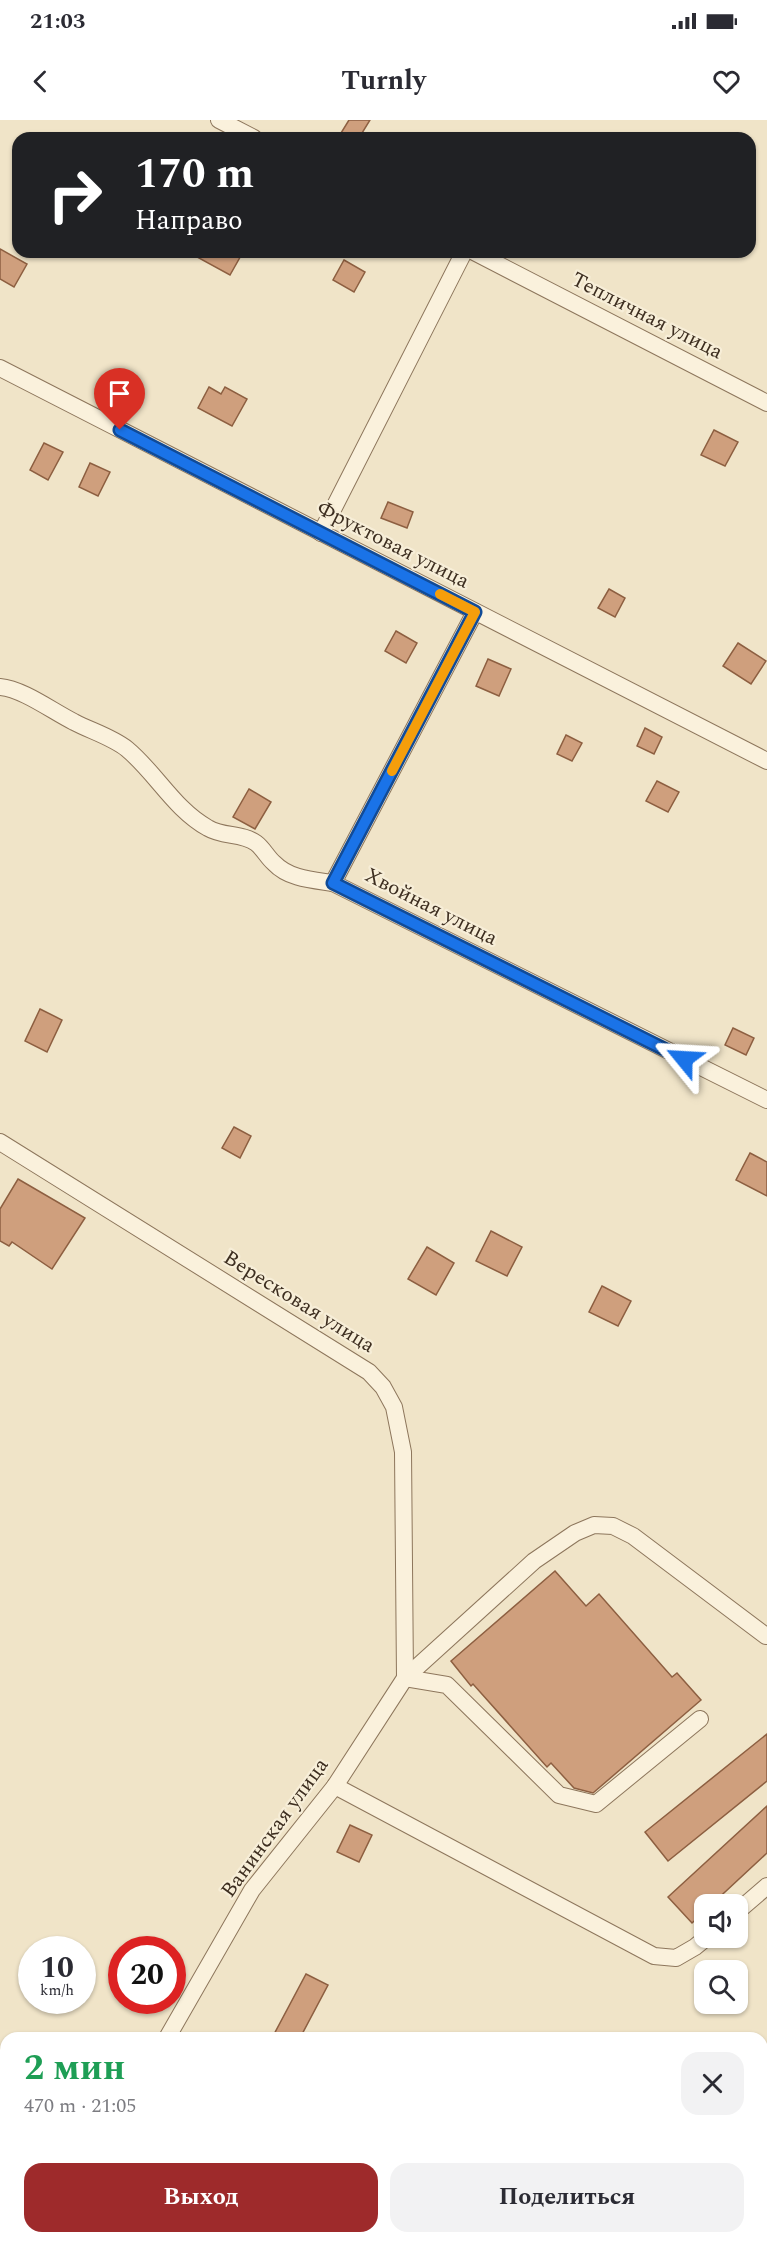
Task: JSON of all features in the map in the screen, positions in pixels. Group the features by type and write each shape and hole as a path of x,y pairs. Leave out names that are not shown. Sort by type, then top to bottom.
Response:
{"street":[{"path":"219,120 242,132"},
{"path":"321,533 461,258"},
{"name":"Тепличная улица","path":"486,258 767,403"},
{"name":"Фруктовая улица","path":"0,368 767,761"},
{"path":"333,883 475,612"},
{"name":"Хвойная улица","path":"0,687 26,696 127,749 186,812 220,834 248,839 257,844 274,864 287,873 304,879 333,883 767,1100"},
{"name":"Вересковая улица","path":"0,1142 369,1372 383,1387 394,1407 403,1452 405,1678"},
{"name":"Ванинская улица","path":"170,2032 252,1890 335,1786 405,1678 534,1561 575,1533 594,1525 613,1526 633,1536 766,1636"},
{"path":"405,1678 447,1685 559,1795 596,1804 700,1719"},
{"path":"335,1786 654,1956 676,1958 694,1948"},
{"path":"748,1902 767,1886"}],"building":[{"path":"349,120 370,120 363,132 342,132"},
{"path":"0,249 12,256 12,258 27,264 14,287 0,279"},
{"path":"199,258 240,258 230,275"},
{"path":"344,260 365,272 354,292 333,280"},
{"path":"209,387 221,394 225,387 247,399 232,426 198,408"},
{"path":"714,430 738,442 725,466 701,455"},
{"path":"44,443 63,452 48,480 30,470"},
{"path":"90,463 110,472 98,496 79,487"},
{"path":"388,502 413,512 407,528 381,518"},
{"path":"609,589 625,598 615,617 598,608"},
{"path":"396,631 417,643 406,663 385,651"},
{"path":"738,643 766,661 751,684 723,666"},
{"path":"488,659 511,669 499,696 476,686"},
{"path":"645,728 662,737 654,754 637,746"},
{"path":"566,735 582,743 572,761 557,754"},
{"path":"657,781 679,792 668,812 646,801"},
{"path":"249,789 271,802 255,829 233,817"},
{"path":"40,1009 62,1020 47,1052 25,1041"},
{"path":"733,1028 754,1038 746,1055 725,1045"},
{"path":"234,1127 251,1136 240,1158 222,1148"},
{"path":"750,1153 767,1162 767,1196 736,1180"},
{"path":"18,1179 85,1218 52,1269 12,1242 9,1246 0,1241 0,1209"},
{"path":"491,1231 522,1247 507,1276 476,1261"},
{"path":"427,1247 454,1263 436,1295 408,1279"},
{"path":"602,1286 631,1301 618,1326 589,1312"},
{"path":"555,1571 586,1606 599,1594 672,1677 677,1673 701,1700 593,1793 574,1788 551,1763 547,1767 473,1684 471,1686 451,1661"},
{"path":"767,1734 767,1781 668,1861 645,1832"},
{"path":"767,1806 767,1853 723,1894 694,1894 694,1921 692,1923 668,1897"},
{"path":"350,1825 372,1835 359,1862 337,1852"},
{"path":"306,1974 328,1985 303,2032 275,2032"}],"slow traffic":[{"path":"392,771 475,612 440,594"}],"route":[{"path":"120,430 475,612 333,883 684,1059"}]}
